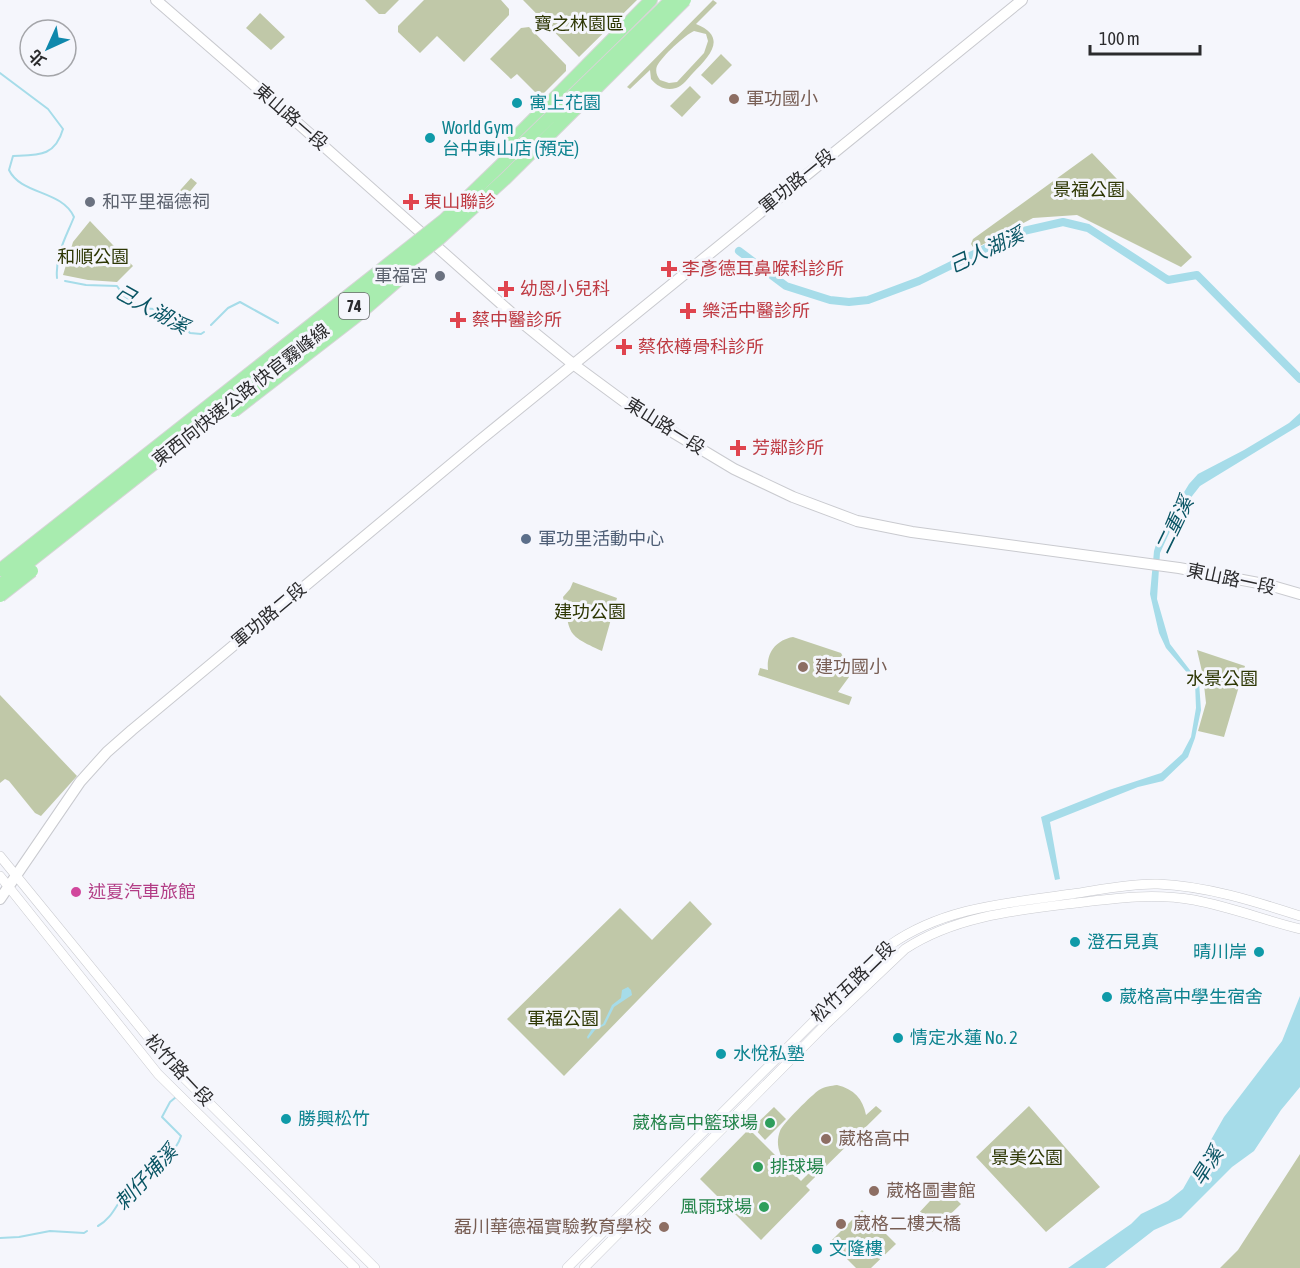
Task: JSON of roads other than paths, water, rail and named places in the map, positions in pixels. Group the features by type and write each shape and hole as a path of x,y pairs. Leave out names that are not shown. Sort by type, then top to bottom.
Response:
{"highway":[{"path":"506,147 651,0"},
{"name":"東西向快速公路 快官霧峰線","path":"0,570 444,220 671,0"},
{"name":"東西向快速公路 快官霧峰線","path":"0,585 439,239 506,178 685,0"},
{"name":"74","path":"0,596 374,302 439,239"}],"main road":[{"name":"東山路一段","path":"156,0 525,325 573,364 634,409 735,470 793,497 857,521 912,532 1161,565 1269,585 1300,594"},
{"name":"軍功路一段","path":"573,364 1022,0"},
{"name":"軍功路二段","path":"0,899 80,782 107,752 182,687 573,364"}],"street":[{"name":"松竹路一段","path":"0,856 170,1064 375,1268"},
{"name":"松竹路一段","path":"0,876 158,1074 355,1268"},
{"name":"松竹五路二段","path":"567,1268 890,945 926,923 979,907 1013,901 1156,884 1209,890 1300,916"},
{"name":"松竹五路二段","path":"584,1268 825,1025 905,949 920,939 964,922 998,914 1145,895 1194,900 1224,906 1300,929"}],"water":[{"name":"二重溪","path":"1300,413 1300,425 1200,486 1178,514 1160,553 1157,599 1170,644 1199,682 1201,710 1195,738 1188,757 1163,781 1138,787 1050,822 1060,879 1055,880 1041,817 1109,790 1161,773 1182,754 1191,737 1196,708 1195,682 1166,648 1159,633 1150,594 1154,551 1160,532 1189,484 1198,474 1244,450 1289,423"},
{"path":"628,987 632,995 614,1007 605,1025 595,1030 588,1039 592,1029 603,1024 612,1005 621,998 622,990"},
{"name":"旱溪","path":"1300,996 1300,1087 1281,1110 1254,1151 1232,1167 1181,1218 1154,1230 1105,1268 1068,1268 1131,1224 1141,1214 1168,1201 1183,1189 1224,1117 1282,1041"}],"waterway":[{"name":"己人湖溪","path":"0,73 48,109 63,129 60,138 50,150 38,154 13,156 9,170 23,184 60,202 74,217 59,254 57,278"},
{"name":"己人湖溪","path":"739,251 786,286 830,300 849,302 868,300 919,281 1019,232 1063,222 1088,228 1168,280 1197,275 1300,379"},
{"name":"己人湖溪","path":"65,281 86,285 117,286 124,296 142,308 154,309 177,320 190,333 204,332"},
{"name":"己人湖溪","path":"211,325 228,308 240,302 278,323"},
{"name":"刺仔埔溪","path":"98,1226 111,1214 128,1190 165,1159 177,1144 181,1136 162,1117 170,1102 176,1097"},
{"name":"刺仔埔溪","path":"0,1238 50,1231 84,1233 87,1231"}],"place":[{"name":"軍功國小","path":"734,99"},
{"name":"寓上花園","path":"517,103"},
{"name":"World Gym 台中東山店 (預定)","path":"430,138"},
{"name":"和平里福德祠","path":"90,202"},
{"name":"東山聯診","path":"411,202"},
{"name":"李彥德耳鼻喉科診所","path":"669,269"},
{"name":"軍福宮","path":"440,276"},
{"name":"幼恩小兒科","path":"506,289"},
{"name":"樂活中醫診所","path":"688,311"},
{"name":"蔡中醫診所","path":"458,320"},
{"name":"蔡依樽骨科診所","path":"624,347"},
{"name":"芳鄰診所","path":"738,448"},
{"name":"軍功里活動中心","path":"526,539"},
{"name":"建功國小","path":"803,667"},
{"name":"述夏汽車旅館","path":"76,892"},
{"name":"澄石見真","path":"1075,942"},
{"name":"晴川岸","path":"1259,952"},
{"name":"葳格高中學生宿舍","path":"1107,997"},
{"name":"情定水蓮 No. 2","path":"898,1038"},
{"name":"水悅私塾","path":"721,1054"},
{"name":"勝興松竹","path":"286,1119"},
{"name":"葳格高中籃球場","path":"770,1123"},
{"name":"葳格高中","path":"826,1139"},
{"name":"排球場","path":"758,1167"},
{"name":"葳格圖書館","path":"874,1191"},
{"name":"風雨球場","path":"764,1207"},
{"name":"葳格二樓天橋","path":"841,1224"},
{"name":"磊川華德福實驗教育學校","path":"664,1227"},
{"name":"文隆樓","path":"817,1249"}],"park label":[{"name":"寶之林園區","path":"579,24"},
{"name":"景福公園","path":"1089,190"},
{"name":"和順公園","path":"93,257"},
{"name":"建功公園","path":"590,612"},
{"name":"水景公園","path":"1222,679"},
{"name":"軍福公園","path":"563,1019"},
{"name":"景美公園","path":"1027,1158"}]}
